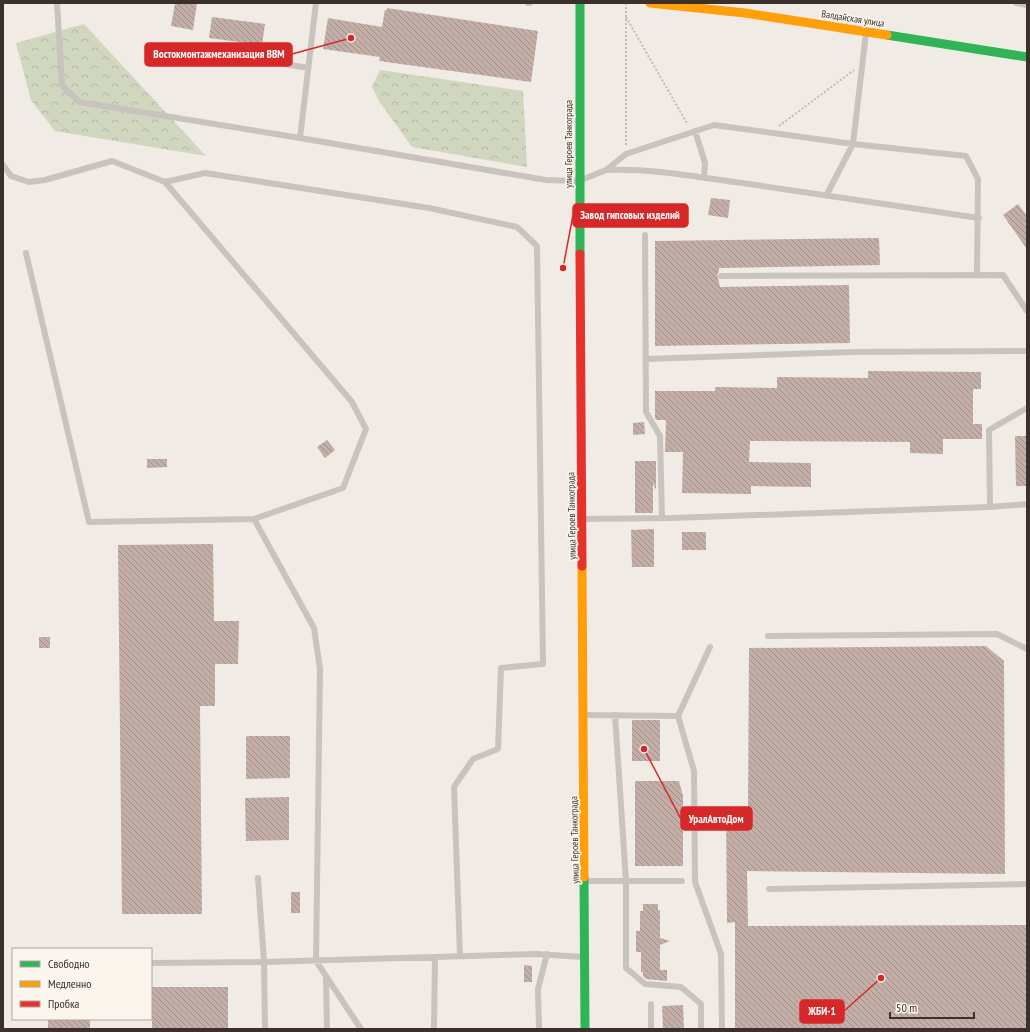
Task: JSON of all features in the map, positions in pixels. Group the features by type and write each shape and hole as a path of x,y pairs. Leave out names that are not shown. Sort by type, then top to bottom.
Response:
{"main road":[{"name":"улица Героев Танкограда","path":"580,3 579,181 586,957 585,1029"},
{"name":"Валдайская улица","path":"650,3 730,7 746,11 1027,57"}],"lane":[{"path":"57,3 62,85 80,102 546,180 579,181 606,170 626,154 714,125 853,144 966,156 978,179 979,218 977,275"},
{"path":"300,138 316,3"},
{"path":"1016,3 1027,5"},
{"path":"827,194 853,144 866,31"},
{"path":"230,56 308,68"},
{"path":"694,132 705,163 704,178"},
{"path":"3,165 10,176 29,182 45,180 112,161 165,182 352,402 366,429 343,488 254,519 89,522 26,253"},
{"path":"606,170 632,169 704,178 827,194 979,218"},
{"path":"165,182 205,173 429,208 517,227 537,246 543,664 501,668 498,750 473,759 454,787 460,956"},
{"path":"645,235 646,412 660,436 662,518"},
{"path":"721,276 1003,275 1027,311"},
{"path":"646,359 853,352 1027,351"},
{"path":"990,507 989,430 1027,408"},
{"path":"582,519 662,518 990,507 1027,504"},
{"path":"254,519 314,628 320,669 316,961 362,1029"},
{"path":"768,636 997,634 1027,649"},
{"path":"710,647 678,716 694,771 695,882 721,954 722,1029"},
{"path":"584,715 678,716"},
{"path":"615,715 626,881 626,968 645,984 681,986 701,1004 701,1029"},
{"path":"258,878 264,962 265,1029"},
{"path":"585,881 682,881"},
{"path":"769,889 1027,884"},
{"path":"539,1029 538,989 547,954"},
{"path":"152,963 316,961 547,954 586,957"},
{"path":"434,1029 435,957"},
{"path":"326,976 327,1029"},
{"path":"651,1004 651,1029"}],"path":[{"path":"626,3 626,154"},
{"path":"626,16 694,132"},
{"path":"770,133 862,65"}],"green space":[{"path":"84,24 206,156 55,131 31,100 16,43"},
{"path":"380,70 523,91 527,167 412,147 379,101 372,87"}],"building":[{"path":"175,3 197,3 193,30 171,26"},
{"path":"387,8 538,31 531,82 379,61 380,57 323,49 328,18 382,27 385,10 387,10"},
{"path":"212,17 265,24 262,45 209,38"},
{"path":"711,198 730,200 728,218 708,215"},
{"path":"1018,204 1027,216 1027,249 1003,215"},
{"path":"879,238 880,265 719,268 719,272 717,274 720,287 849,285 850,343 655,346 655,241"},
{"path":"868,371 981,372 981,389 973,389 973,424 982,424 982,439 943,439 943,454 910,453 910,442 750,441 749,462 811,463 811,487 751,486 751,494 682,493 683,452 665,452 666,420 656,420 655,418 655,391 715,391 715,387 777,388 777,377 868,378"},
{"path":"644,422 645,434 633,435 633,423"},
{"path":"1015,436 1027,436 1027,486 1016,486"},
{"path":"327,440 335,450 325,458 317,447"},
{"path":"147,459 167,459 167,467 147,468"},
{"path":"635,461 656,461 656,490 653,483 653,513 635,513"},
{"path":"654,529 654,567 632,567 631,530"},
{"path":"682,532 706,532 706,550 682,550"},
{"path":"213,544 214,621 239,621 238,664 215,664 215,706 200,706 202,914 122,914 118,545"},
{"path":"39,637 50,637 50,648 39,648"},
{"path":"986,646 1004,661 1005,874 747,871 748,926 1027,925 1027,1029 735,1029 735,922 727,923 726,811 748,811 749,648"},
{"path":"632,720 660,720 660,761 632,761"},
{"path":"246,736 290,736 290,778 246,779"},
{"path":"635,781 679,781 683,796 683,866 635,866"},
{"path":"289,797 289,840 246,841 245,798"},
{"path":"291,892 300,892 300,913 291,913"},
{"path":"643,904 658,904 658,910 660,911 660,938 670,941 660,945 660,970 667,970 667,981 646,979 643,976 643,972 641,972 641,952 636,952 636,931 640,931 640,911 643,911"},
{"path":"524,965 532,966 532,982 524,982"},
{"path":"152,987 228,987 228,1029 152,1029"},
{"path":"683,1005 684,1029 663,1029 662,1006"},
{"path":"48,1020 90,1020 90,1029 48,1029"}],"traffic: fast":[{"path":"580,3 580,254"},
{"path":"887,35 1027,57"},
{"path":"584,877 585,1029"}],"traffic: slow":[{"path":"650,3 745,13 887,35"},
{"path":"582,566 584,877"}],"traffic: jam":[{"path":"580,254 582,566"}],"place":[{"name":"Востокмонтажмеханизация ВВМ","path":"351,38"},
{"name":"Завод гипсовых изделий","path":"563,268"},
{"name":"УралАвтоДом","path":"644,749"},
{"name":"ЖБИ-1","path":"881,978"}]}
